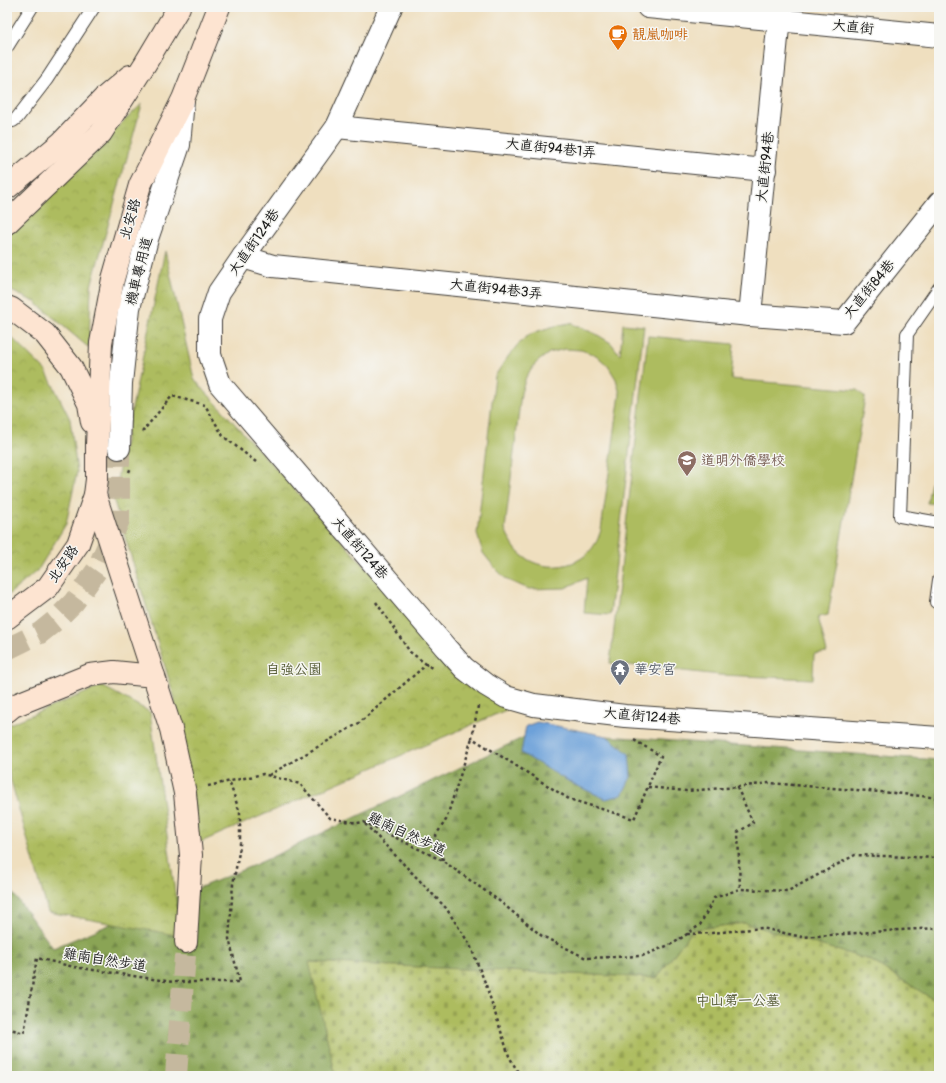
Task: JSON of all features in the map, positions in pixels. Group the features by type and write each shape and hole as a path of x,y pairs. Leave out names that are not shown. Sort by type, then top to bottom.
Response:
{"main road":[{"path":"7,223 102,133 179,7"},
{"name":"北安路","path":"7,618 48,587 78,544 95,495 97,479 101,342 113,279 140,185 183,98 219,7"},
{"path":"7,188 61,143 104,98 145,64"},
{"name":"北安路","path":"7,306 45,334 71,367 88,404 97,445"},
{"path":"95,495 171,729 185,793 191,855 186,942"},
{"path":"7,711 13,706 90,675 114,672 154,676"}],"street":[{"name":"大直街124巷","path":"392,7 337,127 219,292 210,318 210,355 220,384 464,668 486,685 506,697 534,706 625,716 939,738"},
{"name":"大直街","path":"648,7 779,13 939,36"},
{"name":"大直街94巷","path":"750,315 779,13"},
{"name":"機車專用道","path":"125,457 121,383 129,308 147,239 179,145 183,98"},
{"name":"大直街94巷1弄","path":"337,127 765,170"},
{"name":"大直街84巷","path":"750,315 844,322 939,203"},
{"name":"大直街94巷3弄","path":"243,257 273,266 750,315"}],"lane":[{"path":"7,47 32,7"},
{"path":"7,119 13,121 17,118 47,79 94,7"},
{"path":"939,288 906,334 900,516 939,523"},
{"path":"936,602 939,580"}],"path":[{"path":"139,439 142,432 172,396 204,405 223,436 260,466"},
{"path":"125,457 129,472"},
{"path":"376,602 410,652 439,673"},
{"path":"269,775 359,723 446,648"},
{"path":"443,860 436,835 446,820 472,738 478,706 473,701"},
{"path":"472,738 569,799 634,819 661,756 624,735 625,716"},
{"name":"雞南自然步道","path":"7,1028 24,1033 37,958 74,967 173,982 240,982 229,939 232,884 240,847 240,813 228,781 263,774 300,784 330,818 364,822 443,860 498,900 542,936 586,958 642,956 674,943 700,925 714,898 740,890 788,891 856,855 939,858"},
{"path":"208,786 228,781"},
{"path":"648,788 686,791 769,783 939,798"},
{"path":"737,787 753,823 738,832 740,890"},
{"path":"364,822 446,908 470,945 486,985 509,1056 520,1076"},
{"path":"686,934 762,928 802,937 939,928"}],"green space":[{"path":"142,104 91,286 89,348 35,302 7,289 7,231"},
{"name":"自強公園","path":"165,251 194,379 463,674 513,707 194,845 174,696 113,498"},
{"path":"570,323 596,334 611,343 620,355 623,324 644,326 610,615 584,613 587,578 565,588 529,589 507,580 483,553 477,534 495,376 513,350 530,334 553,326","holes":["565,349 581,350 596,355 608,366 616,379 620,394 601,530 595,544 589,552 581,558 562,566 542,565 524,557 513,544 505,529 521,393 526,377 536,363 549,353"]},
{"path":"7,333 46,371 70,419 77,472 66,524 38,570 7,596"},
{"path":"648,336 734,344 731,379 857,390 865,397 828,615 818,617 827,652 814,654 813,679 720,675 610,663"},
{"path":"939,442 939,504 927,503"},
{"path":"102,686 150,712 181,936 48,912 7,767 7,725"},
{"path":"537,731 939,760 939,1003 870,960 745,923 692,930 657,978 310,962 336,1076 7,1076 7,885 53,948 259,863"},
{"name":"中山第一公墓","path":"745,923 870,960 939,1003 939,1076 336,1076 309,962 657,978 692,930"}],"water":[{"path":"537,722 607,736 629,754 631,777 622,795 606,799 573,784 521,753 526,726"}],"tunnel":[{"path":"7,649 40,633 56,620 74,602 97,570 119,520 119,448"},
{"path":"176,1076 186,942"}],"place":[{"name":"靚嵐咖啡","path":"618,51"},
{"name":"道明外僑學校","path":"687,477"},
{"name":"華安宮","path":"620,686"}]}
